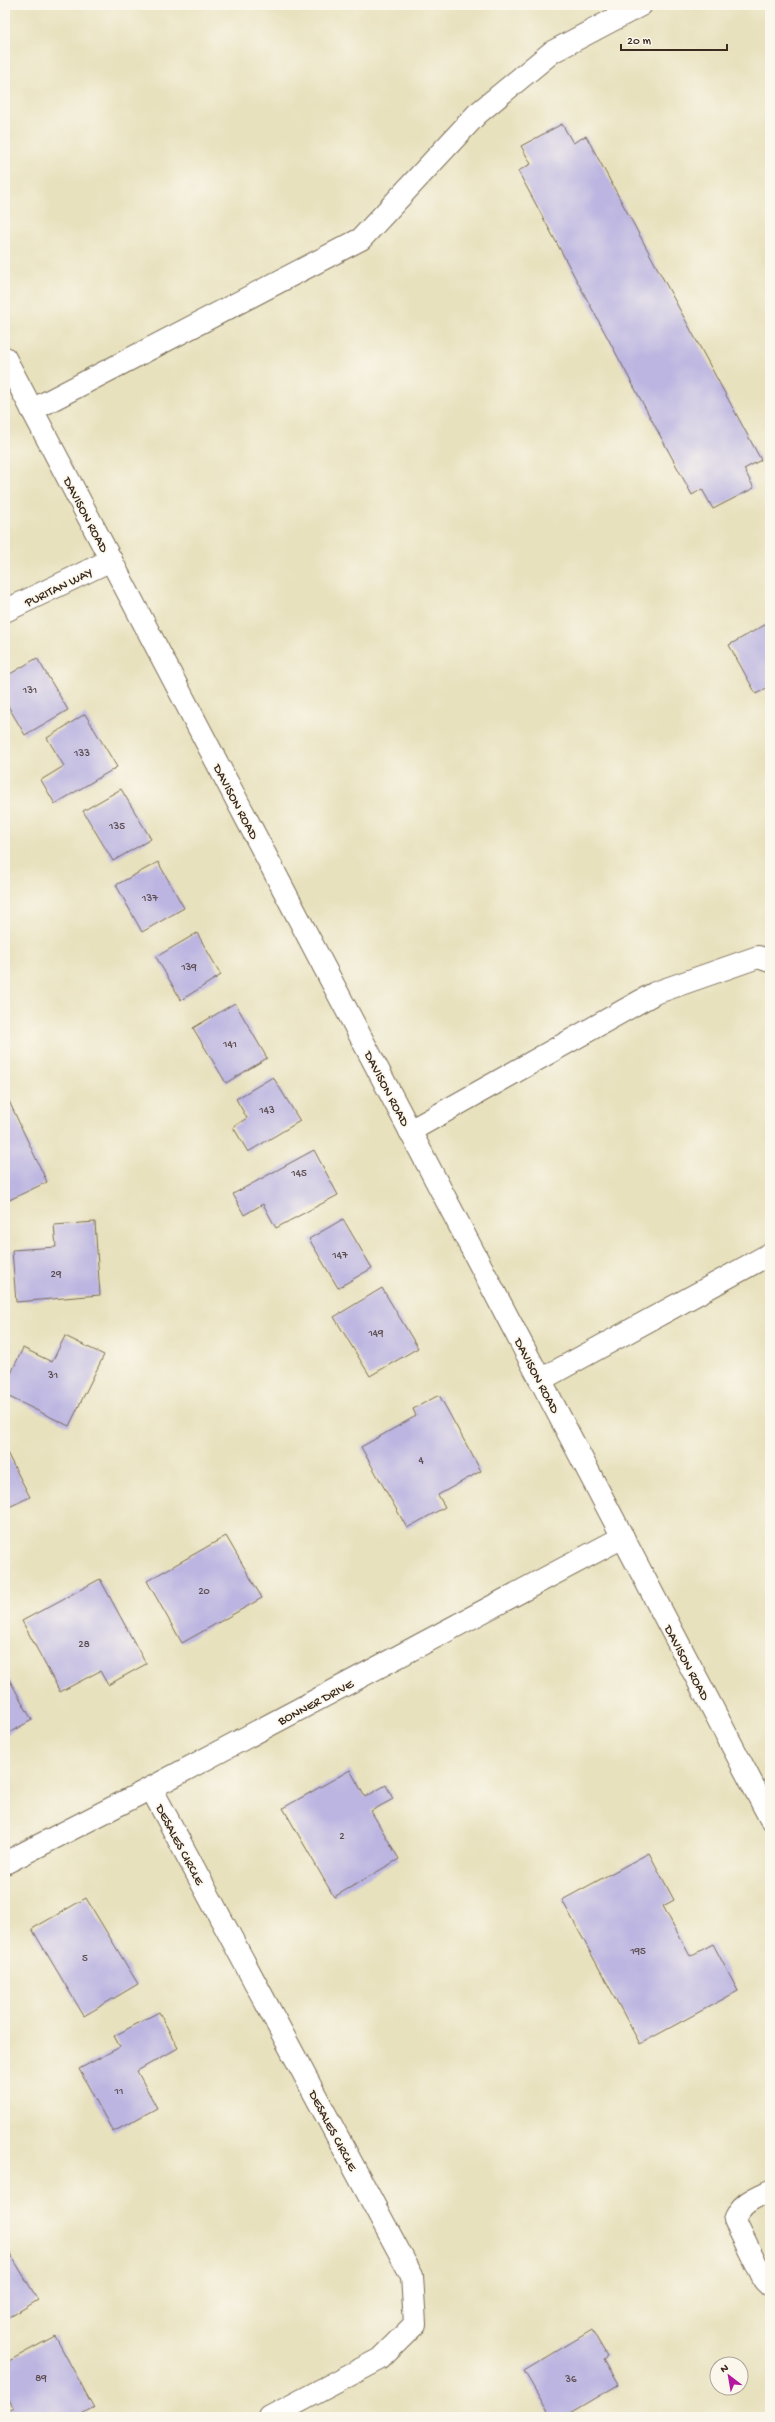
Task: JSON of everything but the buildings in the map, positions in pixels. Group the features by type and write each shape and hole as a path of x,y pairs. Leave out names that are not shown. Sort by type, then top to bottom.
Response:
{"street":[{"path":"32,410 361,239 477,114 552,52 642,5"},
{"name":"DAVISON ROAD","path":"5,358 770,1818"},
{"name":"PURITAN WAY","path":"5,611 111,560"},
{"path":"410,1131 655,992 758,957 770,961"},
{"path":"540,1380 770,1254"},
{"name":"BONNER DRIVE","path":"5,1863 151,1788 623,1538"},
{"name":"DESALES CIRCLE","path":"151,1788 412,2276 415,2324 380,2359 270,2417"},
{"path":"770,2191 750,2201 737,2211 735,2221 764,2280 770,2286"}]}
